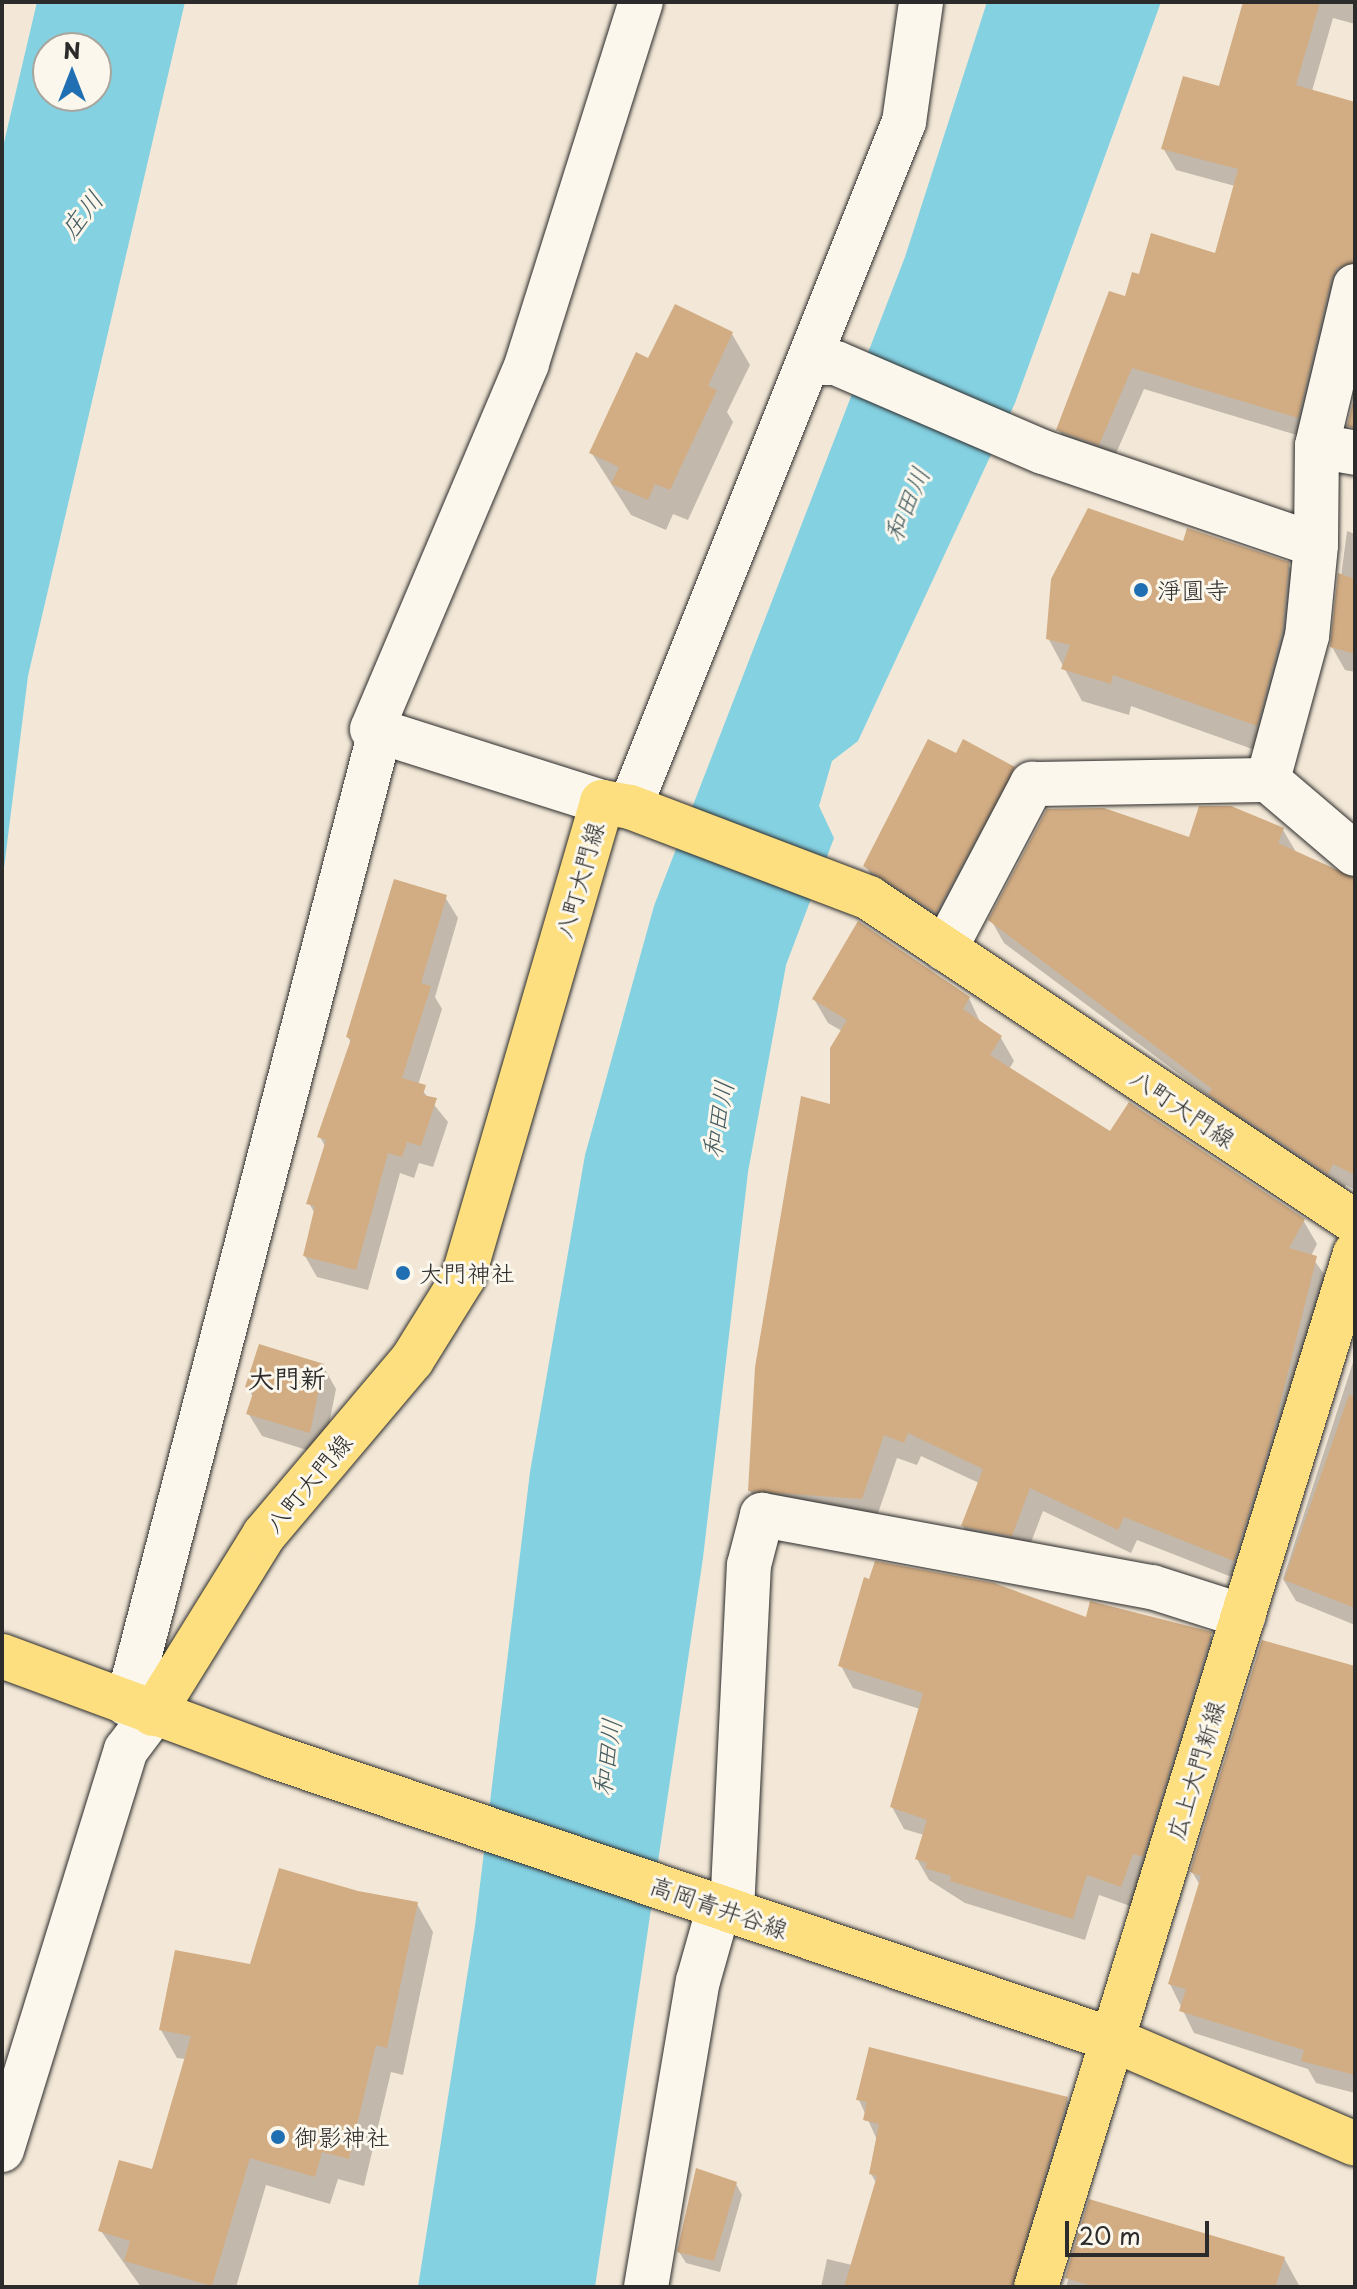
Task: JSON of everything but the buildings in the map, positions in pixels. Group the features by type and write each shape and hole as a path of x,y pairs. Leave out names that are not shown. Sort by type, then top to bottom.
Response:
{"main road":[{"name":"八町大門線","path":"140,1709 264,1535 412,1360 463,1278 616,805 869,898 1355,1222"},
{"name":"広上大門新線","path":"1036,2287 1355,1253"},
{"name":"高岡青井谷線","path":"2,1656 272,1756 1114,2040 1355,2144"}],"street":[{"path":"641,2 527,363 372,729 616,805 822,363 904,122 921,2"},
{"path":"1268,780 1307,636 1316,545 1336,450 1355,286"},
{"path":"822,363 1043,452 1316,545"},
{"path":"2,2150 140,1709 380,731"},
{"path":"945,949 1032,784 1268,780 1355,854"},
{"path":"646,2287 698,1981 719,1907 749,1565 762,1515 1152,1587 1243,1616"}],"water":[{"name":"庄川","path":"37,2 185,2 28,676 2,884 2,151"},
{"name":"和田川","path":"987,2 1161,2 1015,403 858,741 832,761 819,806 834,838 786,965 748,1172 703,1558 595,2287 418,2287 475,1926 530,1472 585,1155 654,906 905,257"}],"place":[{"name":"淨圓寺","path":"1141,590"},
{"name":"大門神社","path":"403,1273"},
{"name":"御影神社","path":"278,2137"}],"district":[{"name":"大門新","path":"287,1378"}]}
